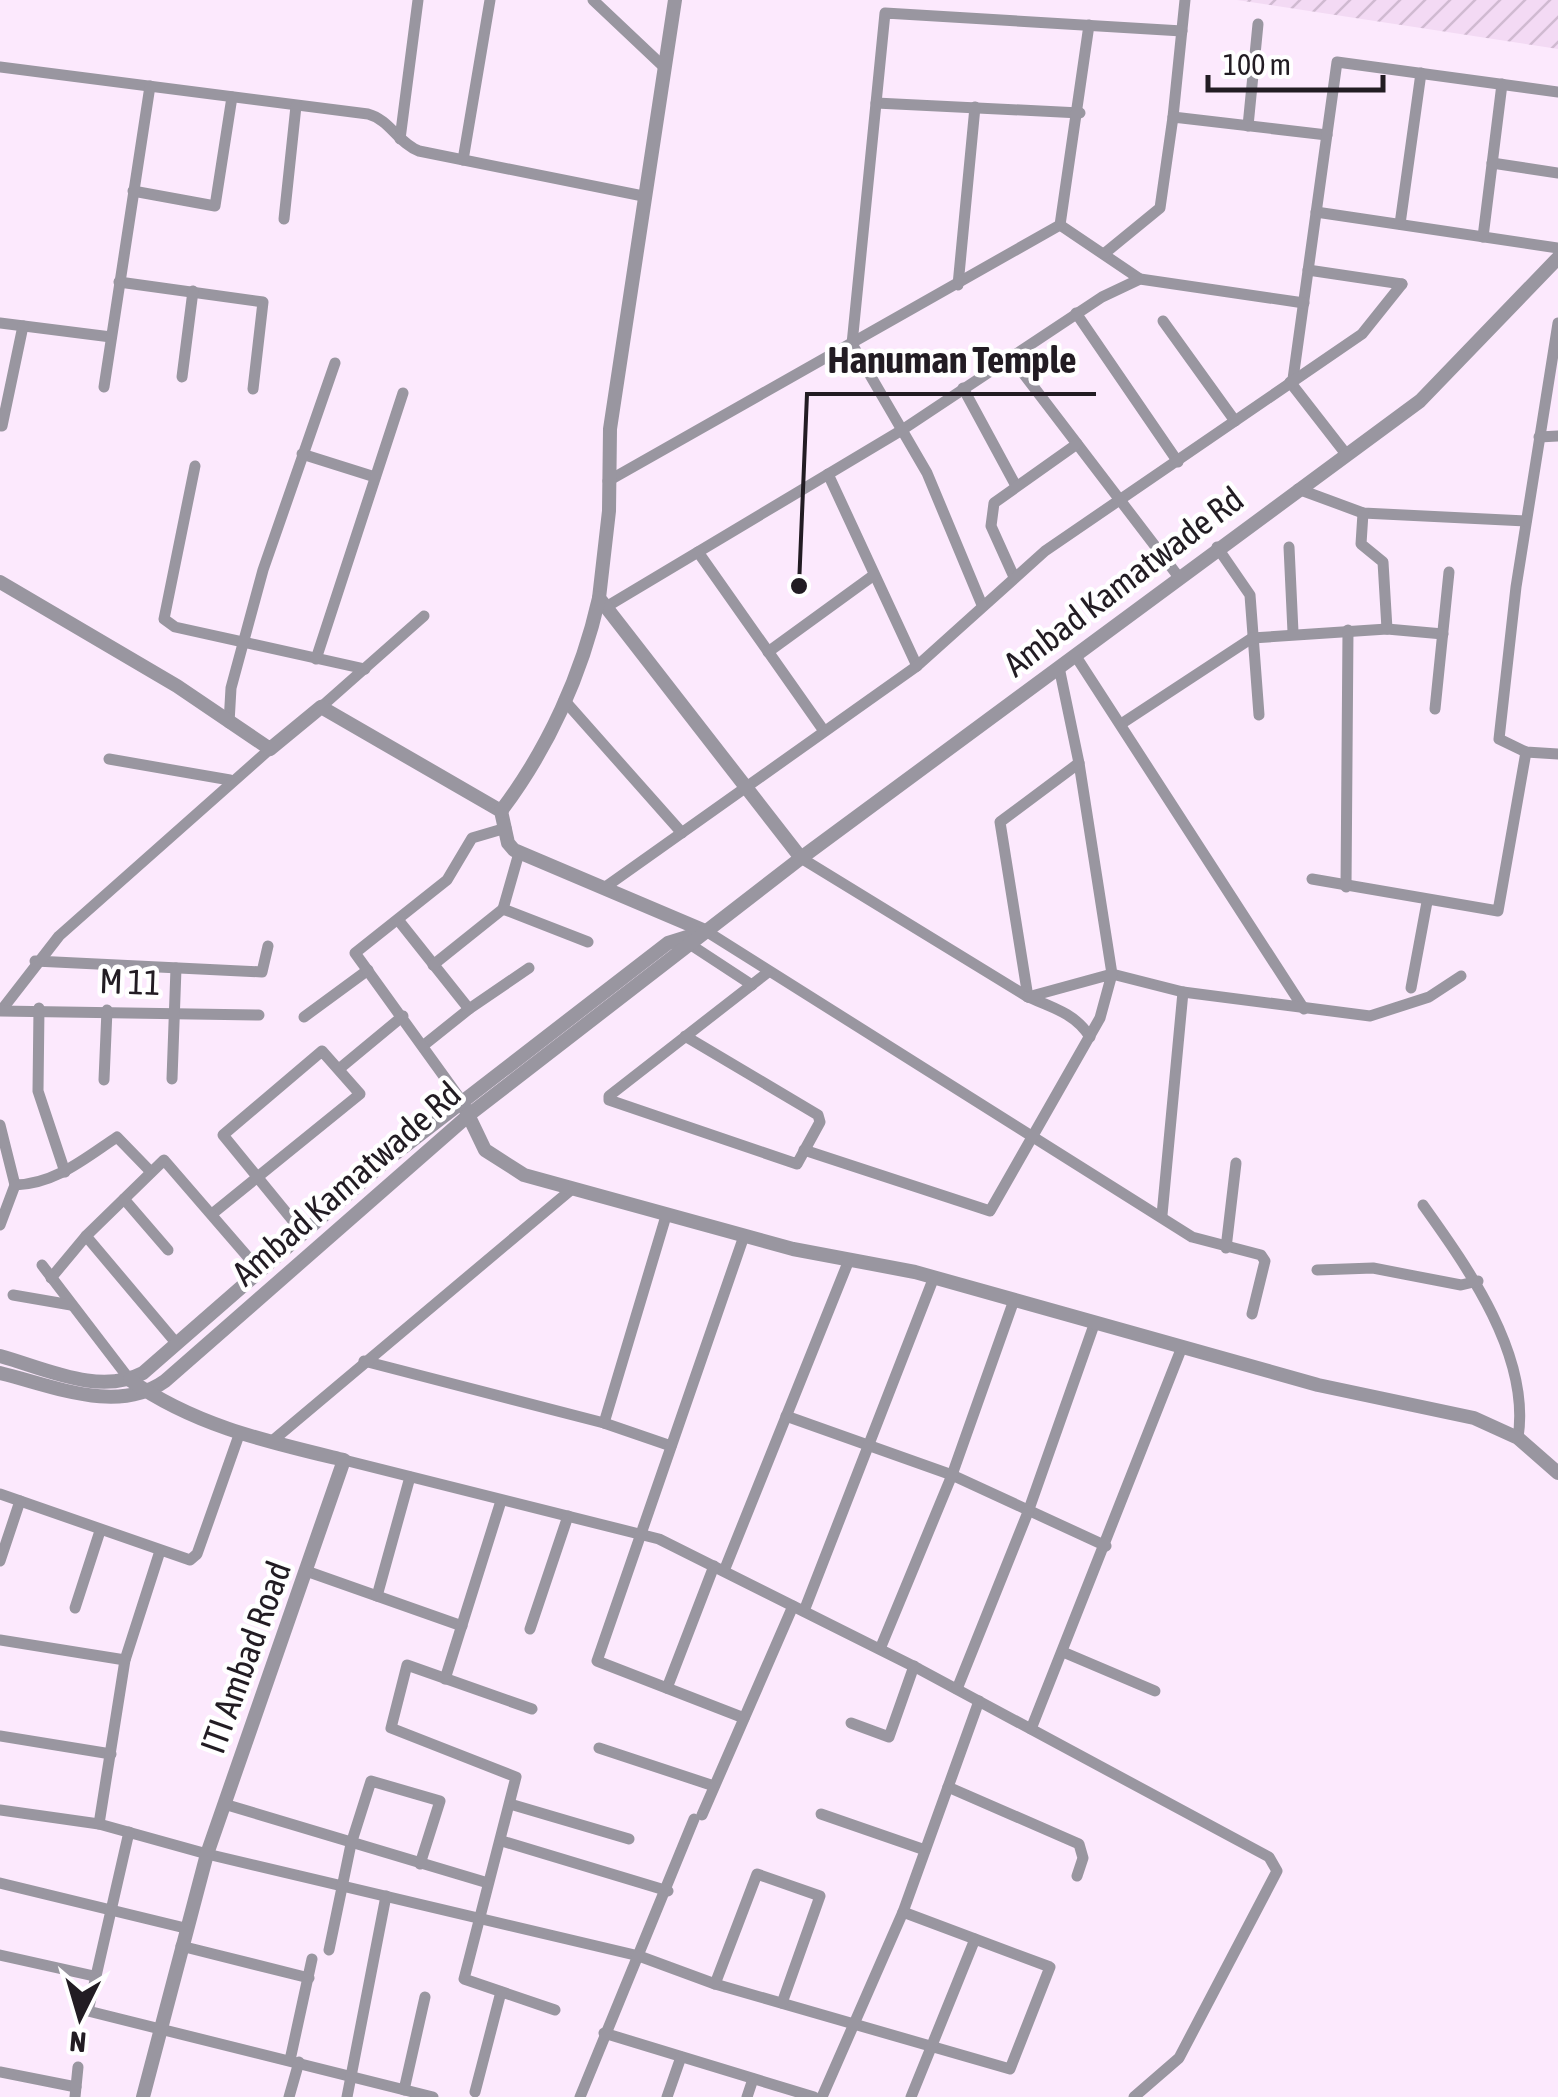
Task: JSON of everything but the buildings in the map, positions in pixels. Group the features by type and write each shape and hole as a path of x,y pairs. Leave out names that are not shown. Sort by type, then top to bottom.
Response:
{"street":[{"path":"400,139 418,0"},
{"path":"462,160 490,0"},
{"path":"593,0 665,68"},
{"path":"501,811 532,765 564,700 586,654 603,602 610,429 675,0"},
{"path":"1105,252 1160,208 1185,0"},
{"path":"982,605 927,473 852,344 885,13 1182,31"},
{"path":"608,481 1060,225 1080,113 1089,24"},
{"path":"1248,126 1258,24"},
{"path":"1346,454 1291,381 1338,62 1558,92"},
{"path":"0,68 379,117 400,139 419,151 643,196"},
{"path":"1400,224 1421,73"},
{"path":"1483,237 1502,84"},
{"path":"104,387 150,86"},
{"path":"133,192 216,206 232,97"},
{"path":"876,102 1080,113"},
{"path":"284,219 296,106"},
{"path":"958,285 975,108"},
{"path":"1173,117 1327,135"},
{"path":"1492,162 1558,173"},
{"path":"1316,212 1558,248"},
{"path":"1060,225 1140,279 1304,303"},
{"name":"Ambad Kamatwade Rd","path":"147,1392 470,1114 801,858 1217,547 1420,401 1558,258"},
{"path":"604,888 917,666 1014,577 1119,498 1178,462 1362,334 1402,284 1308,270"},
{"path":"603,602 698,552 902,430 1076,313 1140,279"},
{"path":"120,282 263,302 252,389"},
{"path":"182,377 192,291"},
{"path":"1076,313 1178,462"},
{"path":"1162,321 1235,421"},
{"path":"1558,323 1526,521 1499,739 1526,752 1558,754"},
{"path":"0,324 111,338"},
{"path":"2,426 23,326"},
{"path":"1010,356 1178,576"},
{"path":"229,723 230,695 243,643 335,363"},
{"path":"963,388 1016,486"},
{"path":"316,659 403,393"},
{"path":"1539,437 1558,436"},
{"path":"1014,577 991,517 994,503 1078,444"},
{"path":"302,454 375,477"},
{"path":"195,466 162,616 175,627 365,669"},
{"path":"828,474 917,666"},
{"path":"1298,489 1363,514 1526,521"},
{"path":"1363,514 1361,544 1383,562 1387,629"},
{"path":"1217,547 1250,595 1259,715"},
{"path":"1289,547 1293,632"},
{"path":"698,552 824,731"},
{"path":"1435,710 1449,572"},
{"path":"768,652 874,574"},
{"path":"0,582 176,686 270,749"},
{"path":"603,602 801,858 1028,997 1073,1018 1090,1037"},
{"path":"2,1009 36,962 230,780 424,616"},
{"path":"1121,724 1252,638 1293,632 1387,629 1443,634"},
{"path":"1346,887 1348,630"},
{"path":"1074,655 1304,1009"},
{"path":"804,1150 990,1210 1090,1037 1105,1006 1112,974 1079,762 1058,667"},
{"path":"564,700 682,833"},
{"path":"321,707 501,811 508,843 519,853 706,931 767,973 1192,1237 1264,1258 1252,1314"},
{"path":"1312,879 1426,902 1498,911 1526,752"},
{"path":"109,759 230,780"},
{"path":"1028,997 1000,822 1079,762"},
{"path":"506,828 472,838 447,880 355,953 461,1100 485,1150 524,1175 744,1236 934,1277 1318,1385 1474,1418 1518,1438 1558,1473"},
{"path":"433,965 503,909 519,853"},
{"path":"1411,988 1426,902"},
{"path":"503,909 588,942"},
{"path":"400,921 469,1009"},
{"name":"Ambad Kamatwade Rd","path":"130,1380 461,1100 668,943 706,931"},
{"path":"691,945 752,985"},
{"path":"36,962 262,972 268,946"},
{"path":"172,1079 176,968"},
{"path":"424,1044 529,968"},
{"path":"304,1017 368,970"},
{"path":"685,1036 818,1115 820,1122 797,1164 608,1100 685,1036 767,973"},
{"path":"1028,997 1112,974 1184,992 1370,1016 1429,996 1461,976"},
{"path":"1162,1216 1184,992"},
{"path":"39,1008 38,1091 64,1172"},
{"name":"M 11","path":"2,1009 259,1015"},
{"path":"104,1080 107,1010"},
{"path":"339,1070 403,1016"},
{"path":"212,1214 256,1176 360,1094 322,1051 223,1135 256,1176 303,1234"},
{"path":"0,1126 15,1185 0,1226"},
{"path":"15,1185 36,1184 64,1172 118,1137 152,1172"},
{"path":"52,1278 86,1236 164,1160 260,1271"},
{"path":"1226,1248 1236,1163"},
{"path":"271,1442 572,1189"},
{"path":"124,1199 168,1250"},
{"path":"1422,1205 1478,1282 1521,1394 1518,1438"},
{"path":"604,1423 666,1216"},
{"path":"86,1236 176,1344"},
{"path":"744,1236 597,1661 744,1718"},
{"path":"667,1688 786,1416 849,1260"},
{"path":"42,1265 130,1380 147,1392 239,1434 640,1534 914,1666 1260,1851 1277,1872 1179,2058 1134,2097"},
{"path":"1317,1270 1372,1268 1461,1285 1478,1282"},
{"path":"580,2097 698,1817 799,1608 934,1277"},
{"path":"13,1295 72,1305"},
{"path":"880,1649 952,1475 1014,1300"},
{"path":"956,1689 1028,1512 1095,1322"},
{"path":"1031,1730 1182,1347"},
{"path":"0,1356 120,1396 147,1392"},
{"path":"364,1361 604,1423 671,1446"},
{"path":"0,1372 93,1388 130,1380"},
{"path":"786,1416 952,1475 1106,1546"},
{"path":"0,1494 190,1560 197,1554 239,1434"},
{"name":"ITI Ambad Road","path":"143,2097 206,1854 309,1572 344,1460"},
{"path":"377,1596 410,1477"},
{"path":"0,1561 20,1501"},
{"path":"445,1679 501,1501"},
{"path":"530,1629 568,1516"},
{"path":"75,1608 100,1531"},
{"path":"100,1824 126,1660 160,1551"},
{"path":"309,1572 462,1626"},
{"path":"0,1640 126,1660"},
{"path":"1062,1652 1155,1691"},
{"path":"532,1709 406,1665 392,1728 516,1777 464,1979 555,2010"},
{"path":"851,1723 888,1736 914,1666"},
{"path":"822,2097 903,1912 979,1702"},
{"path":"0,1736 111,1754"},
{"path":"599,1748 714,1786"},
{"path":"329,1950 351,1844 371,1781 440,1801 420,1864"},
{"path":"948,1786 1079,1844 1083,1858 1077,1876"},
{"path":"224,1804 488,1884"},
{"path":"510,1804 629,1839"},
{"path":"0,1810 100,1824 206,1854 639,1956 715,1984 1010,2068 1050,1967 903,1912"},
{"path":"821,1814 926,1850"},
{"path":"129,1832 108,1908 88,2011 432,2097"},
{"path":"502,1840 668,1890"},
{"path":"715,1984 756,1874 820,1896 782,2003"},
{"path":"0,1882 185,1928"},
{"path":"347,2097 386,1896"},
{"path":"911,2097 975,1939"},
{"path":"181,1946 309,1978"},
{"path":"0,1955 94,1976"},
{"path":"289,2097 312,1959"},
{"path":"474,2092 501,1992"},
{"path":"404,2090 424,1997"},
{"path":"604,2034 814,2097"},
{"path":"666,2097 681,2057"},
{"path":"0,2072 76,2092 78,2067"},
{"path":"747,2097 754,2079"}],"shaded area":[{"path":"1237,0 1558,0 1558,49"}],"place":[{"name":"Hanuman Temple","path":"799,586"}]}
